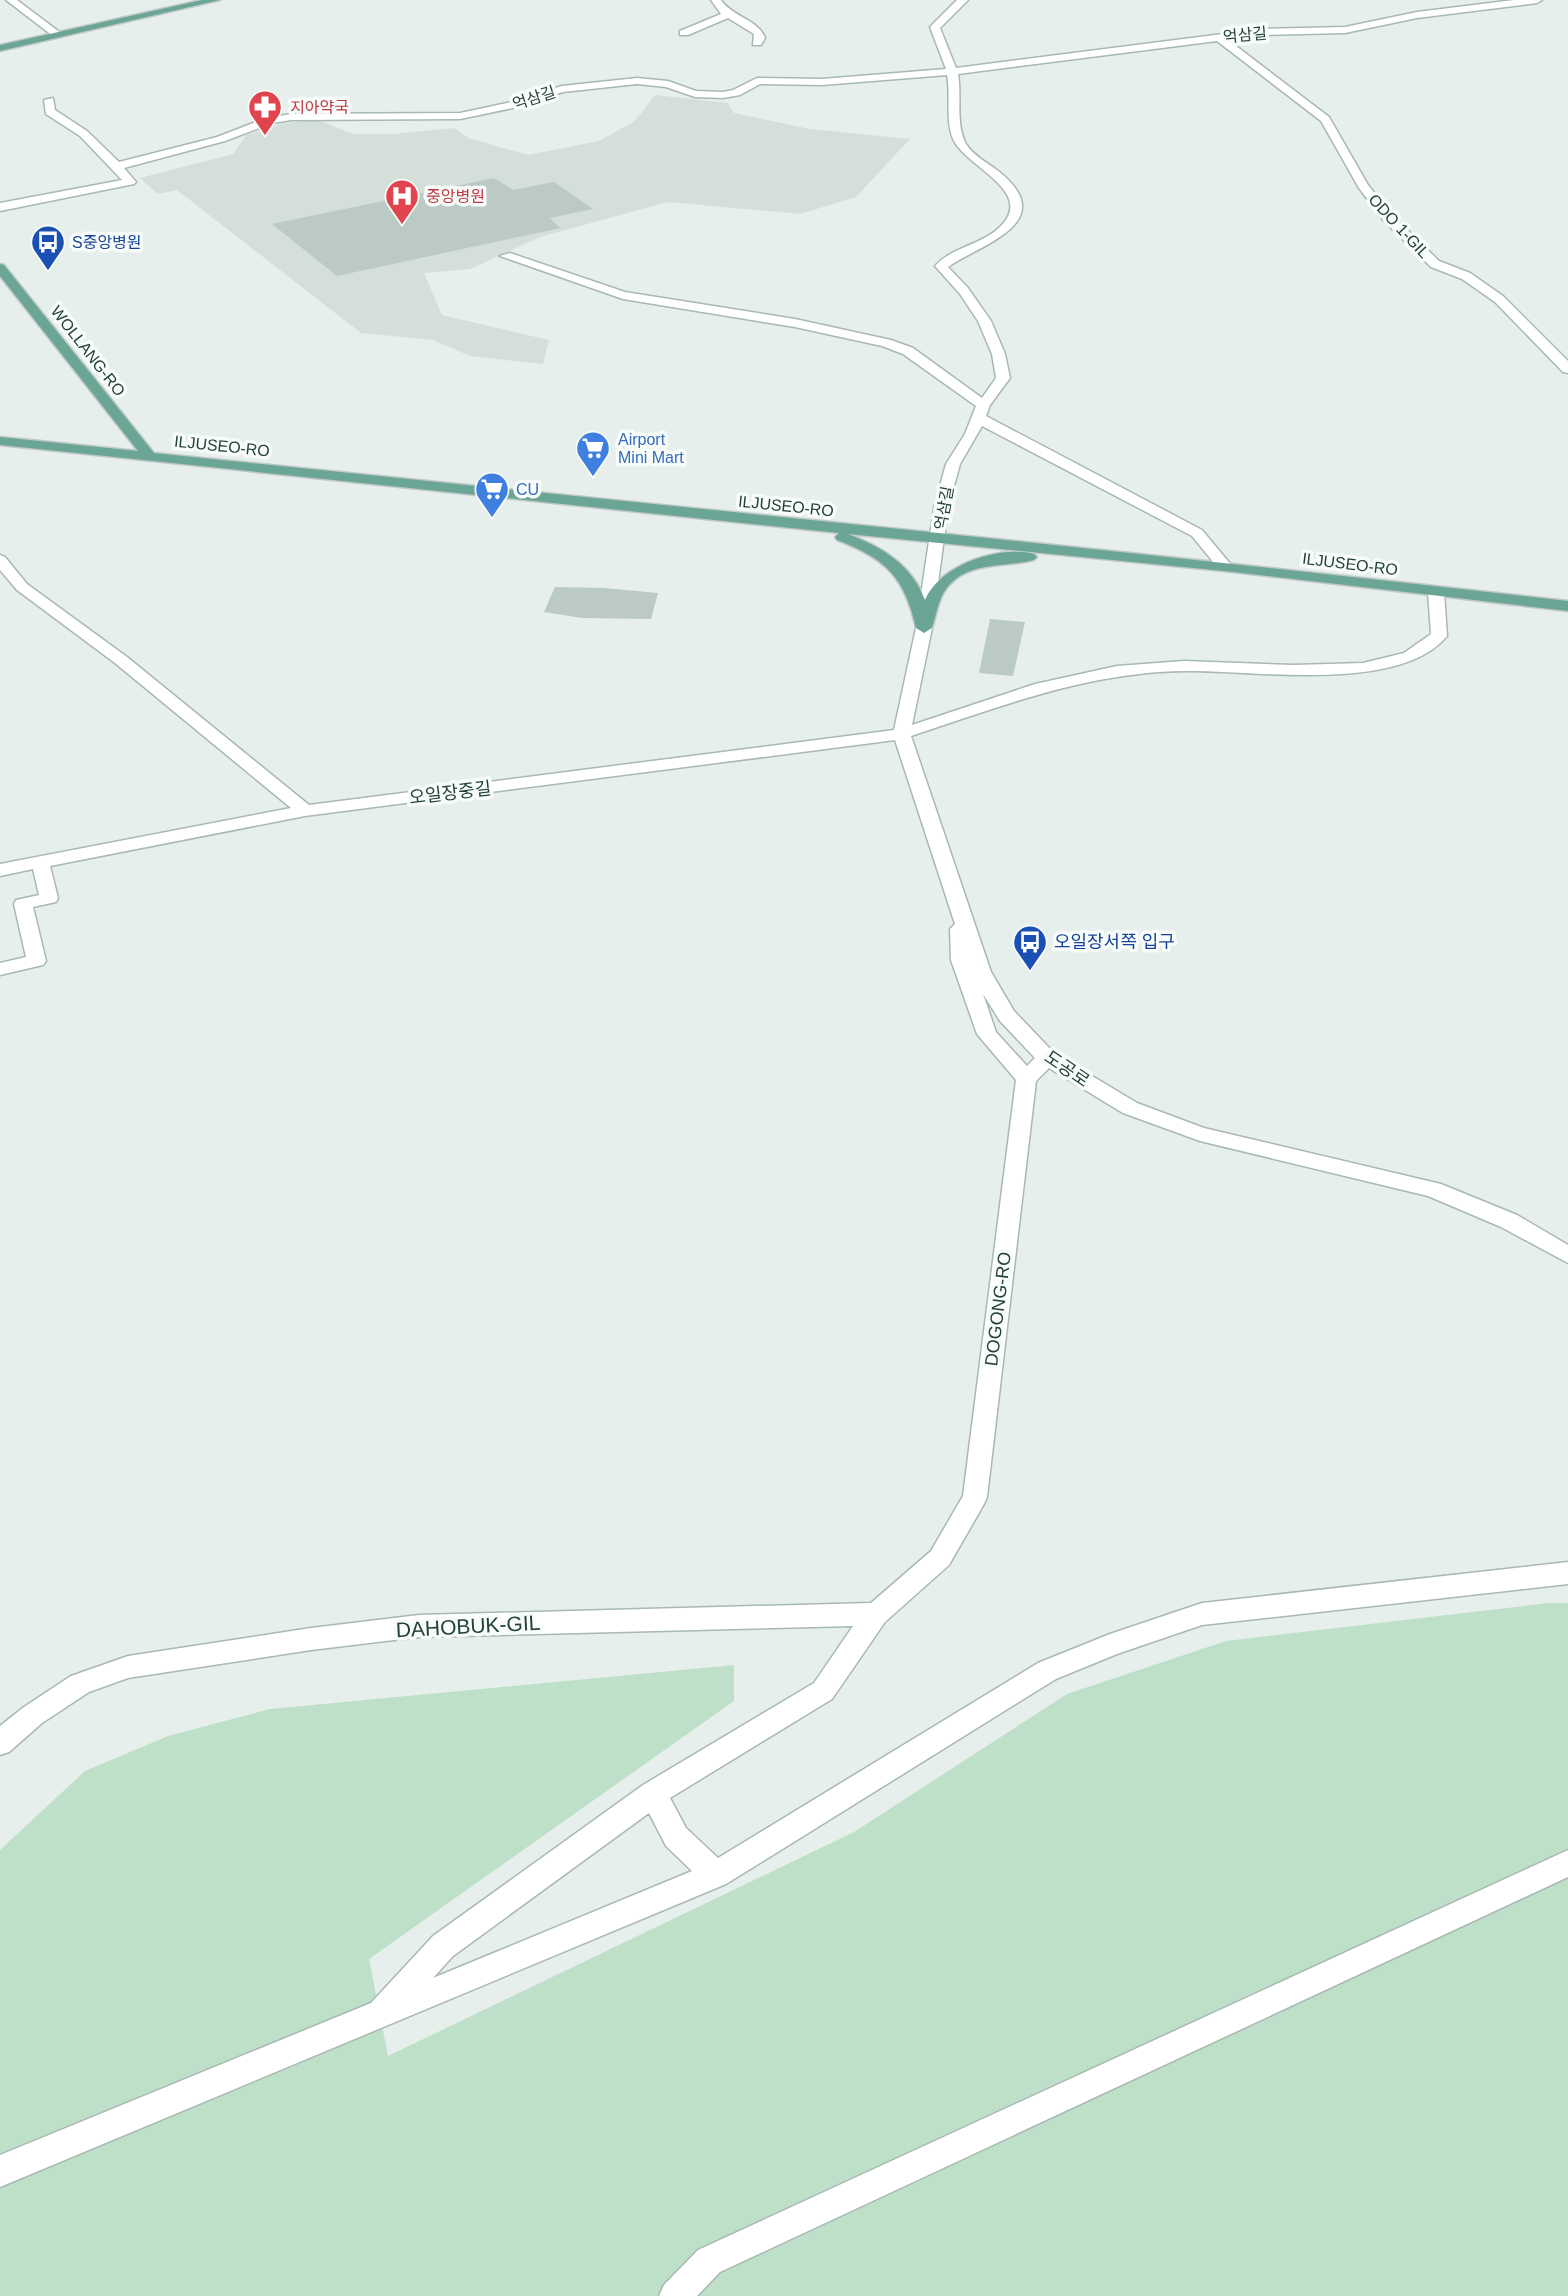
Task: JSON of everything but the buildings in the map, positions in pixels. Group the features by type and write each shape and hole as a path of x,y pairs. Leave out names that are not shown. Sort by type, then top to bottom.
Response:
{"main road":[{"path":"0,48 215,0"},
{"name":"WOLLANG-RO","path":"0,268 149,456"},
{"name":"ILJUSEO-RO","path":"0,441 769,522 1224,566 1568,606"},
{"path":"769,522 816,529 874,549 894,565 913,589 925,628"},
{"path":"925,628 937,590 969,566 1002,559 1046,555 1119,555"}],"street":[{"path":"716,0 729,14 758,32 760,38 757,43"},
{"name":"억삼길","path":"939,539 942,508 953,464 981,411 1003,378 1001,360 989,328 964,291 944,273 941,266 989,240 1008,225 1014,214 1014,201 1008,187 997,173 965,151 957,134 952,71 936,37 935,27 963,0"},
{"name":"억삼길","path":"117,166 221,139 270,120 290,117 460,116 509,106 562,89 654,81 708,96 736,93 757,81 880,79 1262,32 1345,30 1417,15 1537,0"},
{"path":"0,6 13,2 57,34"},
{"path":"684,33 729,14"},
{"name":"ODO 1-GIL","path":"1217,37 1325,119 1363,186 1388,218 1435,264 1466,276 1499,299 1568,369"},
{"path":"0,207 130,182 69,120 50,112 49,100"},
{"path":"506,256 623,295 795,323 886,343 908,351 981,411 1197,533 1224,566"},
{"path":"902,734 925,628 939,539"},
{"path":"0,561 22,587 121,660 305,811"},
{"name":"오일장중길","path":"0,870 305,811 902,734 1041,687 1117,671 1184,666 1294,670 1363,668 1410,656 1439,636 1436,592"},
{"name":"도공로","path":"902,734 981,972 1007,1016 1047,1058 1130,1108 1160,1121 1200,1134 1433,1189 1509,1221 1568,1255"},
{"path":"0,969 36,961 23,904 49,898 40,862"},
{"path":"958,906 961,960 987,1034 1026,1079 1047,1058"},
{"name":"DOGONG-RO","path":"876,1614 940,1558 975,1497 1026,1079"},
{"path":"0,2171 716,1875 1047,1671 1110,1645 1202,1614 1568,1573"},
{"path":"378,2015 443,1946 653,1794 823,1690 876,1614"},
{"name":"DAHOBUK-GIL","path":"0,1743 33,1715 80,1684 128,1667 311,1639 419,1626 876,1614"},
{"path":"653,1794 676,1837 716,1875"},
{"path":"675,2296 709,2261 1568,1863"}],"shaded area":[{"name":"중앙병원","path":"655,95 728,103 734,113 810,129 910,139 856,197 800,214 668,202 540,237 470,269 424,273 442,315 549,340 543,364 470,356 433,340 361,333 177,190 158,194 140,178 233,154 246,135 283,123 318,120 353,134 394,134 454,128 468,138 528,155 599,141 635,121"}],"green space":[{"path":"1568,1603 1568,2296 0,2296 0,1850 85,1771 168,1736 270,1709 734,1665 734,1701 369,1959 388,2056 854,1832 1067,1694 1226,1641"}],"place":[{"name":"지아약국","path":"265,137"},
{"name":"중앙병원","path":"402,226"},
{"name":"S중앙병원","path":"48,272"},
{"name":"Airport Mini Mart","path":"593,478"},
{"name":"CU","path":"492,519"},
{"name":"오일장서쪽 입구","path":"1030,972"}]}
